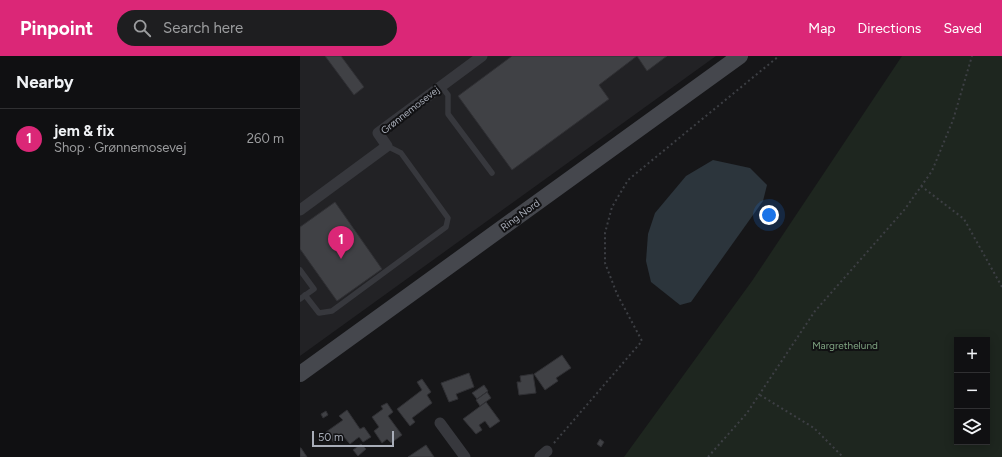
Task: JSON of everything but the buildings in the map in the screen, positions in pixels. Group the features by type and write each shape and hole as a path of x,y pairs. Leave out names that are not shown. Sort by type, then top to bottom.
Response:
{"main road":[{"name":"Ring Nord","path":"300,374 740,56"}],"street":[{"name":"Grønnemosevej","path":"300,210 387,146 378,133 482,56"},
{"path":"440,423 465,457"}],"lane":[{"path":"441,86 448,95 448,114 492,173"},
{"path":"305,295 319,314 332,311 446,227 448,218 420,179 401,153 387,146"},
{"path":"300,270 314,289 300,299"}],"path":[{"path":"544,454 642,341 617,294 605,263 605,233 612,207 628,180 779,56"},
{"path":"708,457 747,413 814,311 905,209 932,171 953,120 972,56"},
{"path":"921,186 964,219 1002,287"},
{"path":"759,395 814,428 843,457"}],"shaded area":[{"path":"300,56 716,56 300,356"},
{"path":"713,160 750,168 767,185 763,201 691,302 680,305 651,282 646,261 648,234 655,213 686,176"}],"green space":[{"name":"Margrethelund","path":"902,56 1002,56 1002,457 624,457 752,281"}],"place":[{"name":"jem & fix","path":"341,259"}]}
